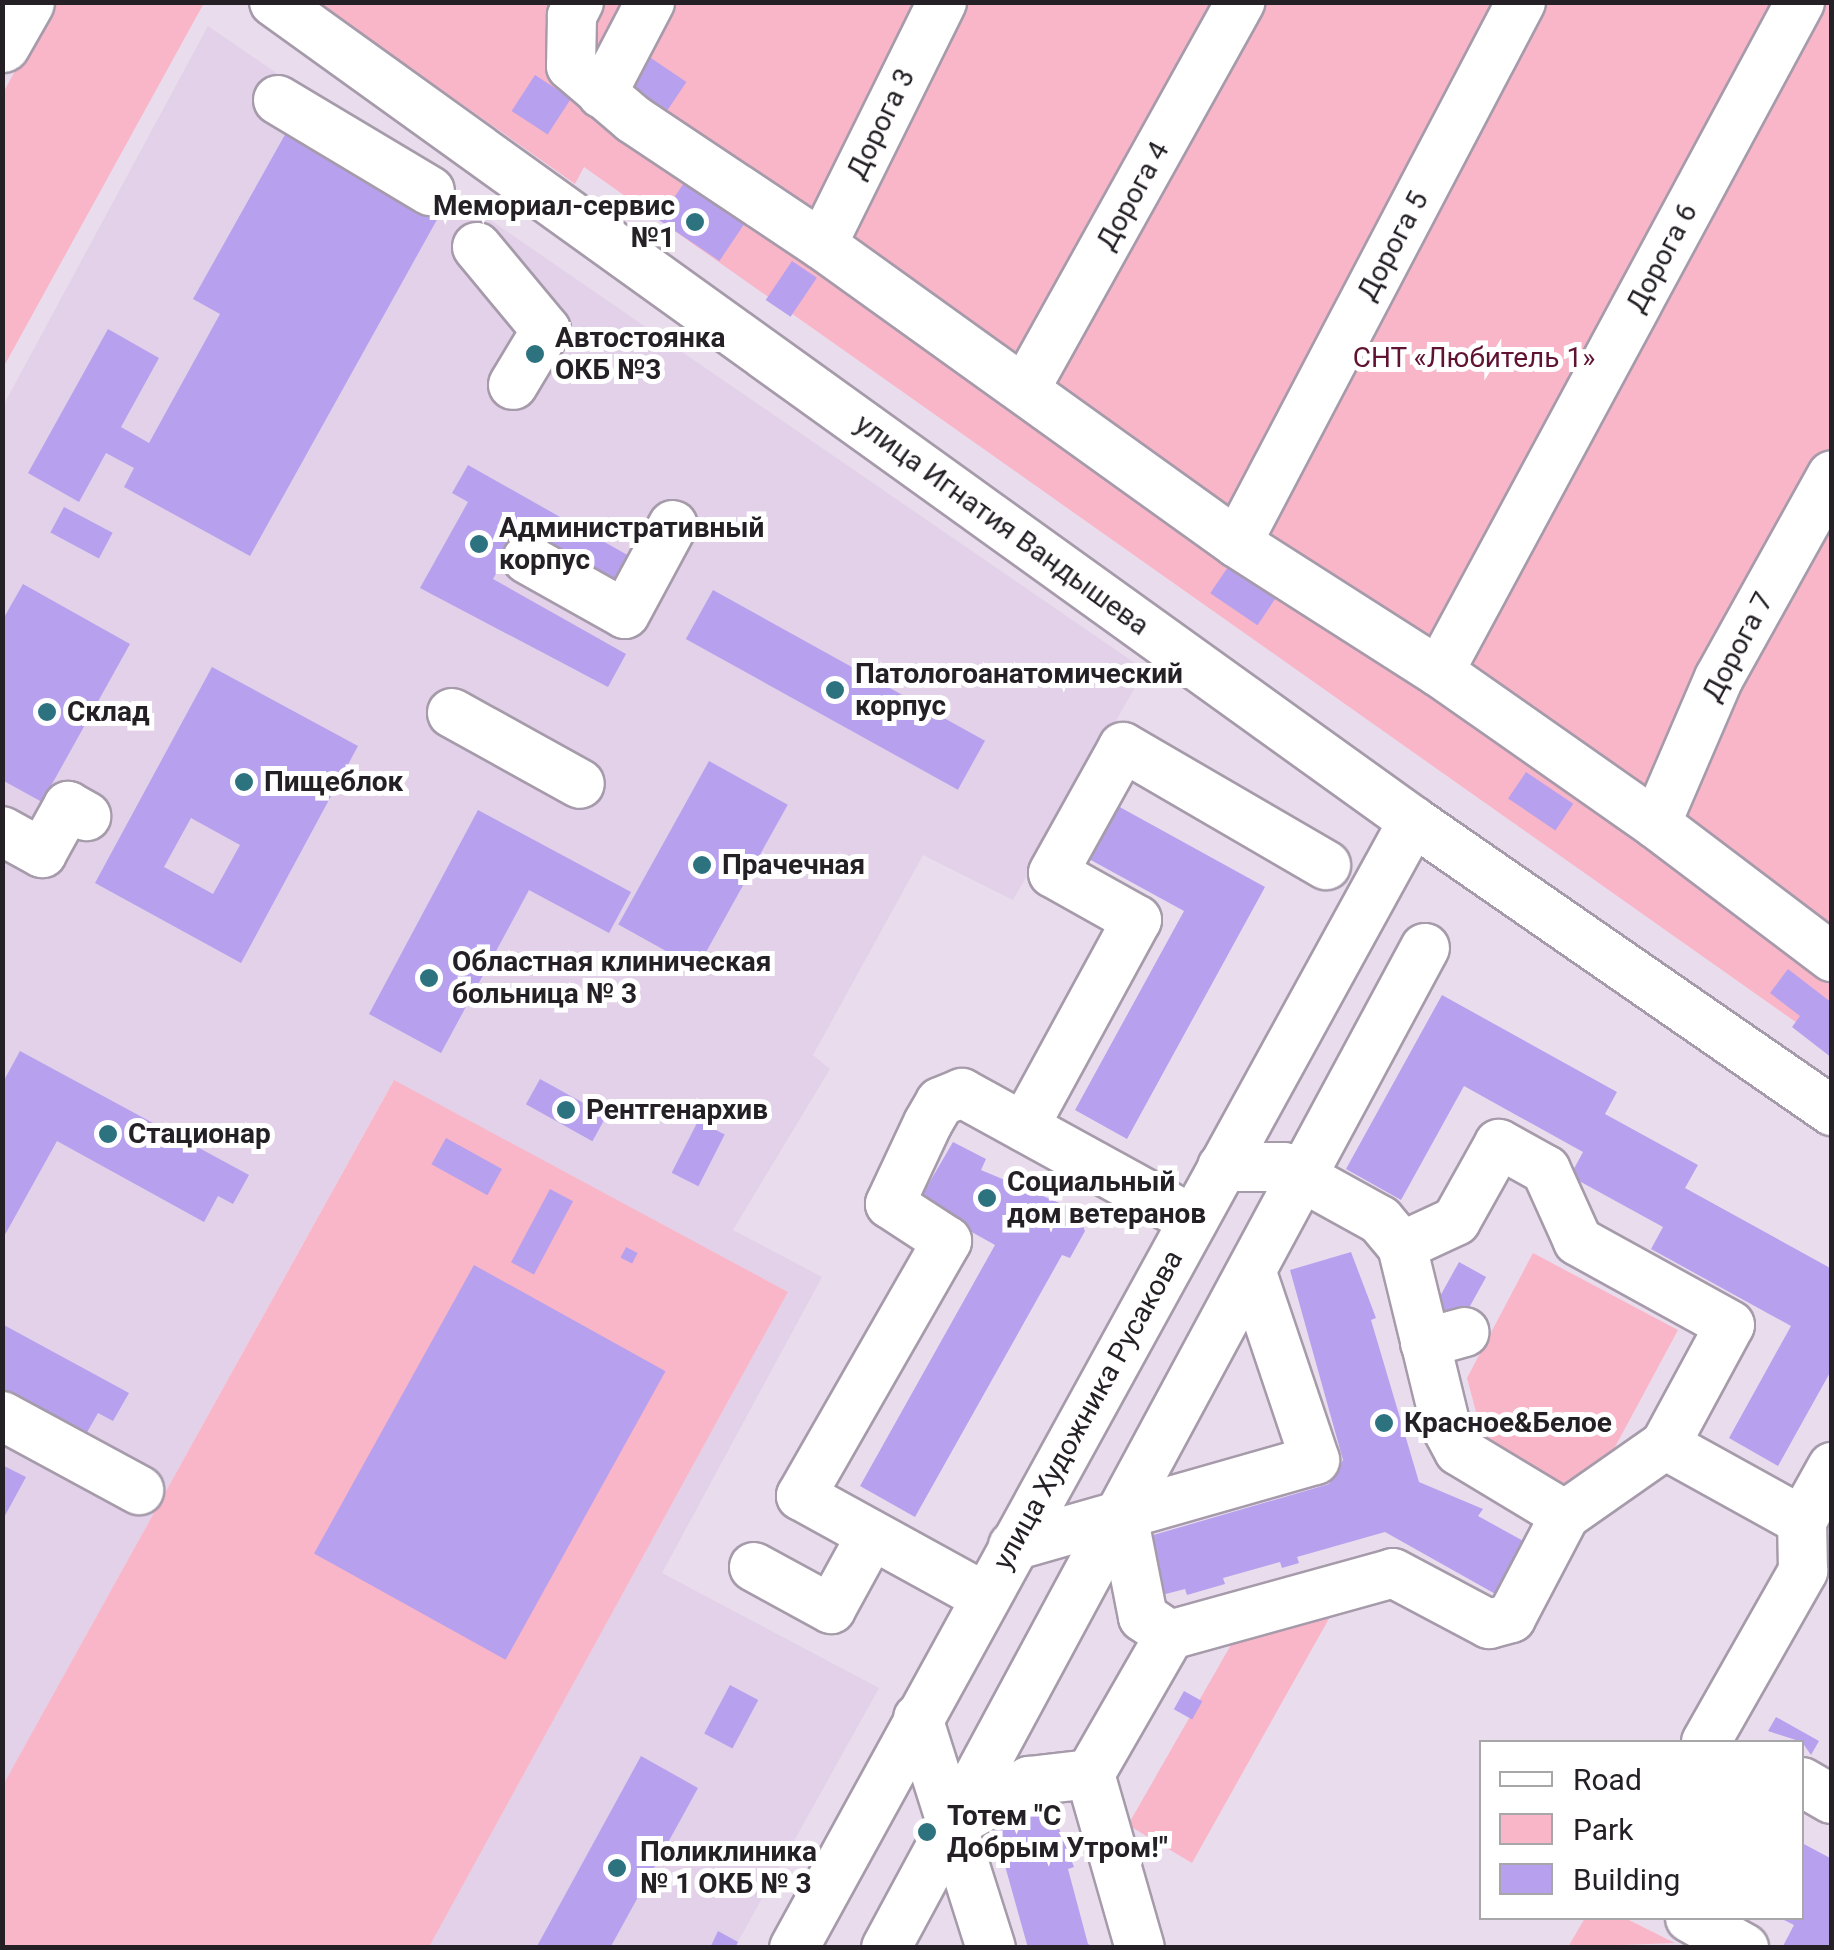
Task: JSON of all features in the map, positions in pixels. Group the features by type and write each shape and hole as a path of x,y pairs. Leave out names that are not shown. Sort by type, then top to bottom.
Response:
{"main road":[{"path":"2,44 26,2"}],"street":[{"name":"улица Игнатия Вандышева","path":"274,2 1414,820 1832,1110"},
{"path":"579,2 586,80 1237,543 1439,672 1656,824 1832,956"},
{"path":"586,80 650,2"},
{"name":"Дорога 3","path":"822,245 942,2"},
{"name":"Дорога 4","path":"1025,389 1240,2"},
{"name":"Дорога 5","path":"1237,543 1520,2"},
{"name":"Дорога 6","path":"1439,672 1800,2"},
{"path":"278,100 430,191"},
{"path":"478,247 546,330 513,385"},
{"name":"Дорога 7","path":"1656,824 1719,678 1832,474"},
{"path":"527,559 625,614 672,525"},
{"path":"452,713 580,784"},
{"path":"1024,1127 1137,920 1053,873 1123,748 1326,865"},
{"path":"2,831 42,853 68,806 86,816"},
{"name":"улица Художника Русакова","path":"794,1948 1414,820"},
{"path":"886,1948 1426,948"},
{"path":"985,1596 801,1496 947,1242 899,1213 890,1193 940,1102 951,1093 1024,1127 1193,1220"},
{"path":"1140,1948 1090,1774 1170,1634 1393,1573 1489,1624 1511,1618 1566,1515 1665,1445 1730,1324 1578,1241 1546,1170 1498,1144 1456,1221 1402,1246"},
{"path":"1222,1167 1284,1168 1380,1220 1402,1246 1445,1337 1446,1427 1459,1451 1566,1515"},
{"path":"1013,1546 1315,1460 1252,1274"},
{"path":"2,1416 139,1490"},
{"path":"1665,1445 1802,1521"},
{"path":"1716,1739 1803,1571 1802,1521 1832,1467"},
{"path":"1123,1515 1143,1616 1170,1634"},
{"path":"754,1568 831,1609 871,1536"},
{"path":"918,1718 957,1822 991,1948"},
{"path":"957,1822 1029,1782 1090,1774"},
{"path":"1804,1783 1832,1799"},
{"path":"1694,1920 1744,1948"}],"shaded area":[{"name":"Областная клиническая больница № 3","path":"208,26 1145,670 1013,900 923,855 813,1055 830,1069 733,1230 822,1277 662,1573 879,1688 735,1947 429,1947 788,1292 393,1081 3,1785 3,406"}],"green space":[{"path":"52,3 204,3 3,368 3,93"},
{"name":"СНТ «Любитель 1»","path":"319,3 1831,3 1831,1047 584,167 575,184"},
{"path":"394,1080 788,1292 429,1947 3,1948 3,1785"},
{"path":"1533,1253 1678,1330 1607,1462 1571,1491 1484,1442 1467,1378"},
{"path":"1340,1599 1192,1863 1128,1825 1244,1622"},
{"path":"1584,1920 1629,1920 1675,1943 1568,1947"}],"building":[{"path":"645,54 686,82 658,123 617,95"},
{"path":"535,75 571,98 548,134 512,111"},
{"path":"287,131 439,216 250,556 124,487 134,468 106,453 79,502 28,473 108,329 159,358 121,427 149,443 220,314 193,299"},
{"path":"688,177 749,218 719,261 659,220"},
{"path":"792,261 817,278 791,317 766,300"},
{"name":"Административный корпус","path":"468,465 631,557 615,585 520,531 493,579 626,654 608,687 420,588 468,502 452,493"},
{"path":"64,507 113,533 99,558 50,533"},
{"path":"1232,561 1279,593 1257,625 1210,593"},
{"name":"Склад","path":"23,584 130,644 42,802 2,780 2,621"},
{"name":"Патологоанатомический корпус","path":"713,590 985,741 958,790 686,639"},
{"name":"Пищеблок","path":"212,667 358,746 241,963 95,883","holes":["191,818 240,845 213,894 164,867"]},
{"name":"Прачечная","path":"709,761 788,805 697,968 618,925"},
{"path":"1526,772 1573,804 1555,830 1508,799"},
{"path":"1107,800 1265,887 1127,1139 1075,1110 1184,911 1078,853"},
{"path":"478,810 631,892 609,933 529,890 441,1053 369,1014"},
{"path":"1788,969 1832,1003 1832,1058 1792,1027 1800,1016 1770,993"},
{"path":"1442,995 1617,1092 1605,1114 1698,1165 1685,1188 1832,1269 1832,1369 1778,1466 1729,1438 1791,1326 1651,1249 1663,1227 1570,1176 1583,1152 1464,1086 1401,1200 1346,1169"},
{"name":"Стационар","path":"20,1051 249,1175 233,1204 218,1196 204,1222 57,1141 2,1240 2,1084"},
{"name":"Рентгенархив","path":"540,1079 606,1116 592,1141 526,1104"},
{"path":"698,1121 725,1135 698,1186 672,1173"},
{"path":"446,1138 502,1169 487,1195 431,1164"},
{"path":"953,1142 986,1159 981,1170 1076,1210 1085,1231 1070,1258 1062,1255 915,1517 860,1486 995,1245 918,1202"},
{"path":"550,1189 573,1201 534,1274 511,1262"},
{"path":"626,1247 638,1253 632,1264 621,1258"},
{"path":"1351,1252 1376,1318 1371,1320 1419,1482 1483,1509 1478,1516 1527,1543 1499,1596 1385,1532 1297,1557 1299,1563 1282,1568 1280,1562 1223,1578 1225,1584 1187,1595 1185,1589 1158,1596 1143,1538 1329,1484 1343,1460 1290,1270"},
{"path":"1459,1262 1486,1277 1462,1321 1435,1306"},
{"path":"474,1265 666,1371 506,1660 314,1554"},
{"path":"2,1324 129,1393 113,1421 98,1413 81,1443 2,1401"},
{"path":"2,1465 26,1477 2,1521"},
{"path":"730,1685 758,1700 732,1749 704,1734"},
{"path":"1184,1691 1202,1701 1192,1720 1174,1709"},
{"path":"1776,1717 1819,1741 1811,1755 1804,1740 1768,1731"},
{"name":"Поликлиника № 1 ОКБ № 3","path":"641,1756 698,1788 610,1948 536,1948"},
{"path":"1048,1800 1074,1867 1068,1869 1088,1944 1097,1948 1028,1948 991,1816"},
{"path":"1804,1844 1832,1859 1832,1948 1782,1948 1794,1925 1784,1920 1804,1920"},
{"path":"718,1931 738,1942 735,1948 710,1948"}],"place":[{"name":"Мемориал-сервис №1","path":"695,222"},
{"name":"Автостоянка ОКБ №3","path":"535,354"},
{"name":"Административный корпус","path":"479,544"},
{"name":"Патологоанатомический корпус","path":"835,690"},
{"name":"Склад","path":"47,712"},
{"name":"Пищеблок","path":"244,782"},
{"name":"Прачечная","path":"702,865"},
{"name":"Областная клиническая больница № 3","path":"429,978"},
{"name":"Рентгенархив","path":"566,1110"},
{"name":"Стационар","path":"108,1134"},
{"name":"Социальный дом ветеранов","path":"987,1198"},
{"name":"Красное&Белое","path":"1384,1423"},
{"name":"Тотем \"С Добрым Утром!\"","path":"927,1832"},
{"name":"Поликлиника № 1 ОКБ № 3","path":"617,1868"}]}
